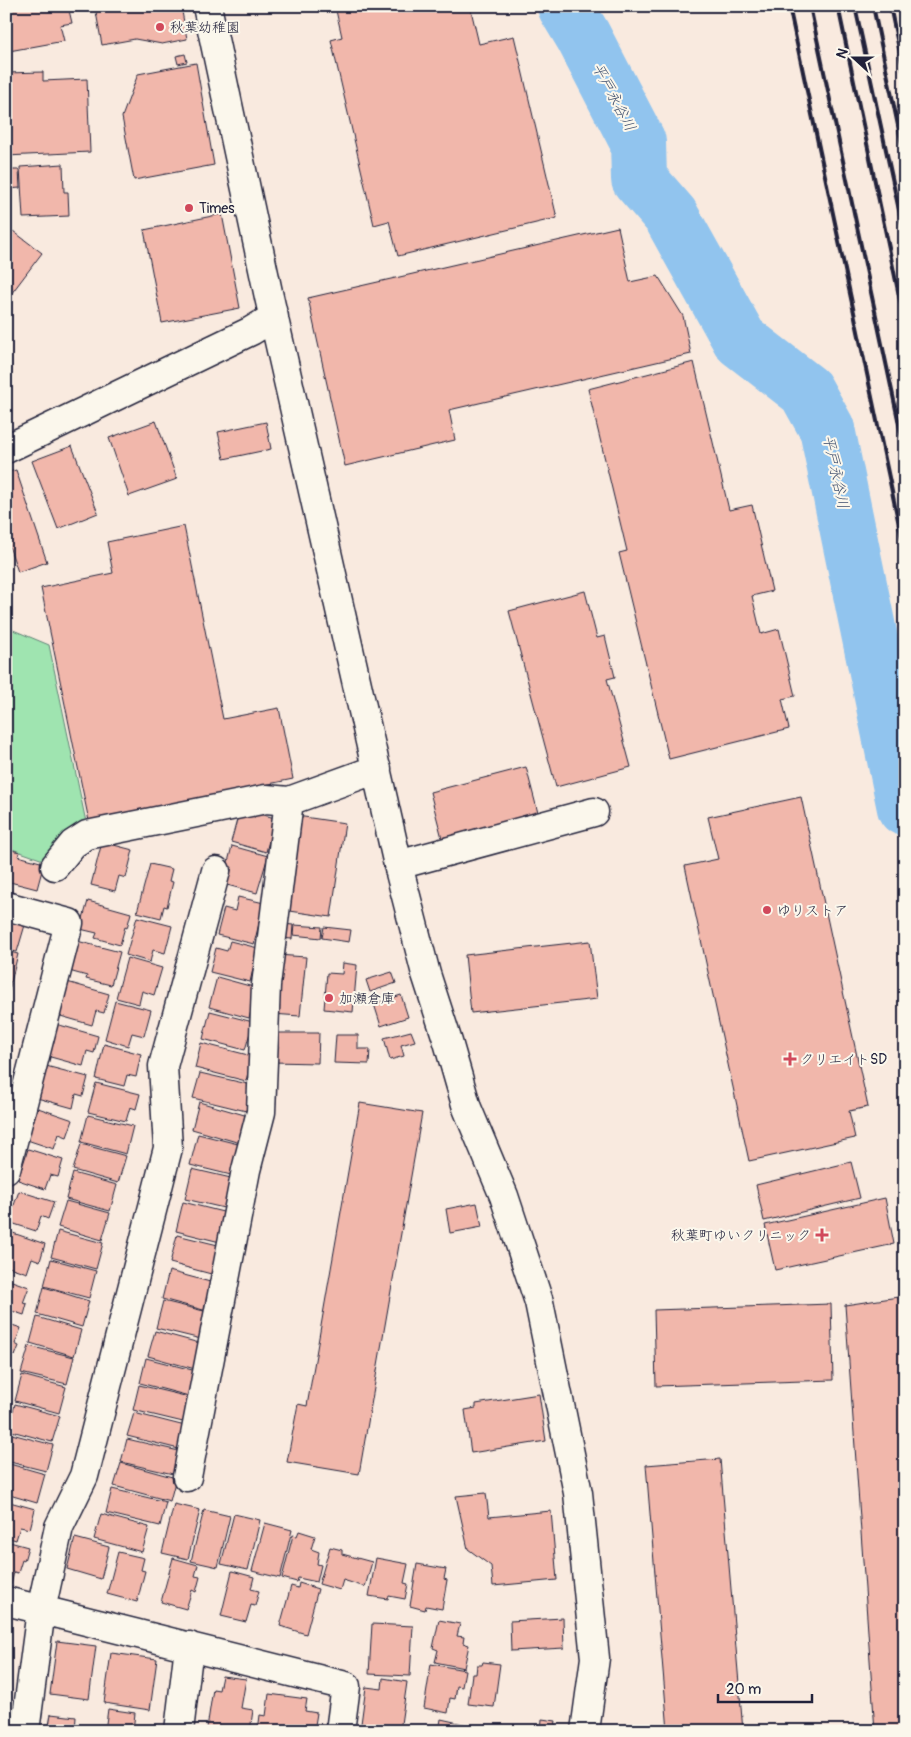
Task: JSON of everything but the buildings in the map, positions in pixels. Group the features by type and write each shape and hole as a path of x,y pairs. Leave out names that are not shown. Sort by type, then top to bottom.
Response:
{"street":[{"path":"207,6 274,317 398,865 426,974 448,1042 466,1108 504,1196 539,1302 578,1494 595,1658 584,1731"},
{"path":"6,448 251,331 274,317"},
{"path":"55,866 73,844 87,834 266,799 289,801 377,769"},
{"path":"186,1477 246,1170 261,1112 266,985 289,801"},
{"path":"398,865 594,812"},
{"path":"25,1731 41,1610 59,1527 84,1476 168,1148 163,1066 216,871"},
{"path":"6,906 70,923 6,1169"},
{"path":"6,1601 346,1686 340,1731"},
{"path":"179,1731 189,1646"}],"green space":[{"path":"6,627 49,645 87,827 49,862 6,847"}],"waterway":[{"name":"平戸永谷川","path":"565,6 583,36 638,142 639,179 671,216 740,340 806,391 827,429 905,808"}],"railway":[{"path":"789,6 905,553"},
{"path":"810,6 905,452"},
{"path":"838,6 905,324"},
{"path":"855,6 905,238"},
{"path":"873,6 905,159"},
{"path":"890,6 905,77"}],"place":[{"name":"秋葉幼稚園","path":"160,27"},
{"name":"Times","path":"189,208"},
{"name":"ゆりストア","path":"767,910"},
{"name":"加瀬倉庫","path":"329,998"},
{"name":"クリエイトSD","path":"790,1059"},
{"name":"秋葉町ゆいクリニック","path":"822,1235"}]}
